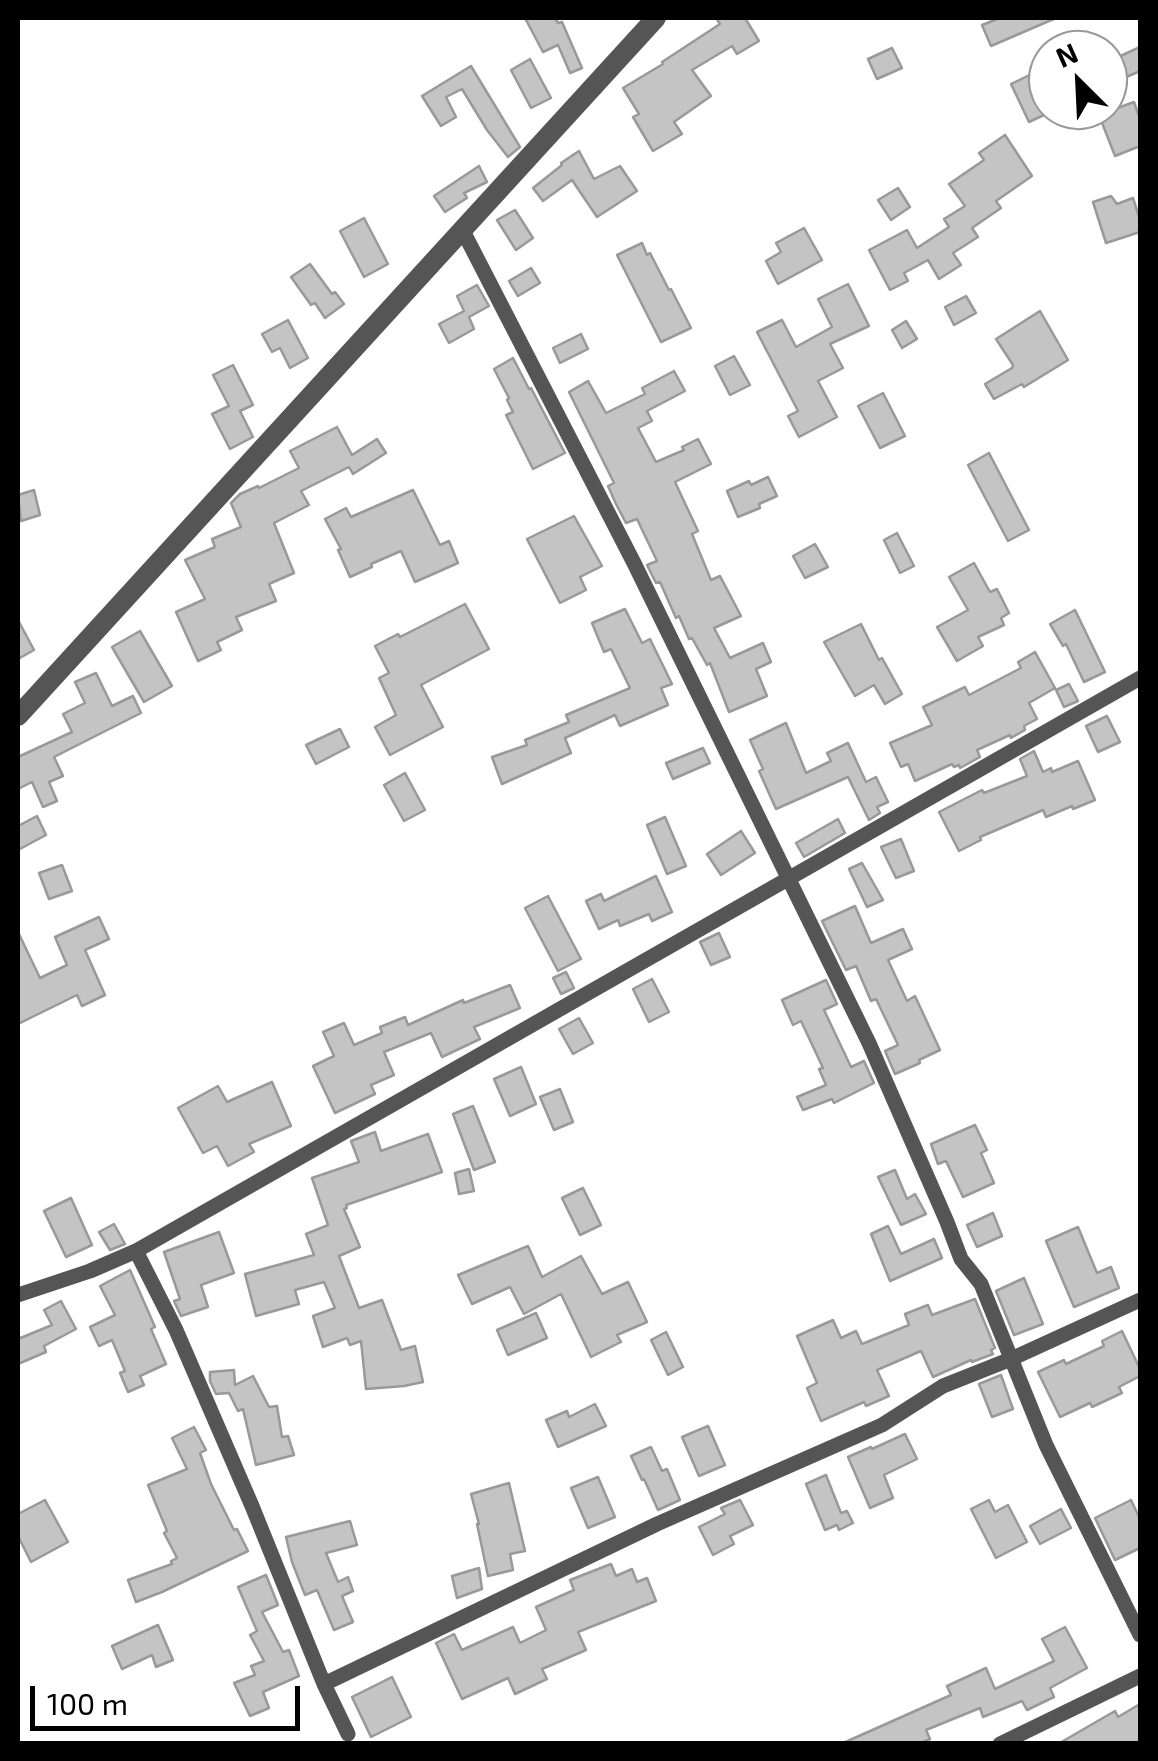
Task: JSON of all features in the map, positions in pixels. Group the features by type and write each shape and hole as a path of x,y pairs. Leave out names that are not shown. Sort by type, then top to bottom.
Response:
{"street":[{"path":"18,716 656,18"},
{"path":"463,230 634,563 868,1043 961,1259 981,1284 1046,1445 1140,1635"},
{"path":"18,1295 136,1251 1140,678"},
{"path":"136,1251 176,1330 348,1734"},
{"path":"324,1684 657,1524 882,1425 944,1386 1140,1300"},
{"path":"1000,1744 1140,1676"}],"building":[{"path":"525,18 555,18 562,22 582,68 570,73 558,45 543,52"},
{"path":"716,18 745,18 759,41 737,54 732,46 692,70 711,96 674,122 682,134 653,151 633,117 639,114 623,88 720,24"},
{"path":"1000,18 1056,18 991,46 982,25"},
{"path":"1140,47 1140,71 1128,76 1128,53"},
{"path":"892,48 902,68 877,79 868,59"},
{"path":"530,59 551,98 531,108 511,70"},
{"path":"471,66 520,147 508,157 462,89 446,97 456,117 441,126 422,96"},
{"path":"1028,76 1028,120 1011,84"},
{"path":"1134,102 1140,119 1140,146 1115,156 1105,130 1128,130 1128,104"},
{"path":"1005,135 1032,176 996,201 1001,208 972,228 978,237 953,253 961,265 939,279 928,260 904,273 908,281 890,290 869,250 907,230 917,248 949,227 944,219 965,206 949,184 984,160 979,153"},
{"path":"579,151 594,179 620,166 637,191 597,217 572,180 543,201 533,188"},
{"path":"479,166 487,182 464,193 467,198 445,212 434,196"},
{"path":"898,188 910,207 891,220 878,200"},
{"path":"1111,196 1117,204 1133,198 1140,232 1106,243 1093,202"},
{"path":"515,210 533,238 516,250 497,220"},
{"path":"364,218 388,264 364,277 340,231"},
{"path":"804,228 822,260 778,284 766,261 781,252 776,243"},
{"path":"642,243 691,328 661,342 617,255"},
{"path":"310,264 344,304 325,318 291,277"},
{"path":"531,268 540,283 518,296 509,281"},
{"path":"848,284 869,326 830,344 843,368 818,381 837,417 799,437 788,416 798,411 757,332 782,320 796,347 832,327 818,299"},
{"path":"477,285 489,306 469,317 474,329 449,343 439,324 464,311 457,296"},
{"path":"966,296 976,313 954,325 945,307"},
{"path":"1040,311 1068,360 1024,387 1022,384 994,399 985,384 1013,365 996,339"},
{"path":"288,320 308,358 290,368 280,348 272,352 262,334"},
{"path":"906,321 917,339 902,348 892,330"},
{"path":"581,334 588,349 560,363 553,348"},
{"path":"734,356 750,385 730,395 715,366"},
{"path":"513,358 565,453 533,469 506,415 513,412 494,369"},
{"path":"233,365 253,405 240,411 253,437 230,449 212,414 229,406 213,375"},
{"path":"674,371 685,391 647,411 652,421 638,428 656,462 698,439 711,464 675,482 698,531 692,534 711,580 720,576 741,616 714,628 730,658 763,643 771,662 756,669 767,696 729,712 710,663 707,665 692,638 689,639 647,565 657,561 637,519 626,523 616,504 608,486 614,483 569,392 588,381 606,413 645,394 642,388"},
{"path":"883,393 905,436 880,448 858,406"},
{"path":"337,427 352,455 377,439 386,453 353,474 349,467 301,491 309,505 274,523 294,573 269,584 276,601 236,617 242,630 217,642 221,650 198,661 176,612 205,599 185,560 215,547 212,539 241,527 231,503 240,494 299,468 290,451"},
{"path":"989,453 1029,530 1008,541 968,465"},
{"path":"768,477 777,496 738,517 727,491"},
{"path":"34,490 40,515 21,521 18,495"},
{"path":"413,490 440,545 449,541 458,563 415,582 401,551 350,577 325,519 346,508 351,517"},
{"path":"574,516 602,566 580,577 586,590 560,603 527,539"},
{"path":"897,533 914,566 900,573 884,540"},
{"path":"815,544 828,567 805,578 793,556"},
{"path":"974,563 990,592 997,589 1009,613 1001,618 1004,625 978,637 983,646 957,661 937,627 968,610 949,577"},
{"path":"465,604 489,649 421,685 443,727 390,755 375,727 396,715 379,678 389,673 375,646"},
{"path":"625,609 642,643 650,639 672,684 661,688 668,705 620,726 615,715 565,738 571,753 502,784 492,757 527,745 525,740 569,722 566,715 630,688 611,649 604,652 592,623"},
{"path":"1075,610 1105,672 1084,682 1066,644 1063,646 1050,624"},
{"path":"18,620 34,650 18,659"},
{"path":"861,624 902,694 885,704 874,685 855,696 824,642"},
{"path":"140,631 172,686 144,702 112,647"},
{"path":"1035,652 1055,688 1029,703 1037,719 1024,726 1025,730 977,750 980,757 960,768 952,764 915,781 908,764 901,767 890,743 932,725 923,707 965,687 969,695 1021,668 1018,662"},
{"path":"96,673 112,706 133,696 141,713 54,757 63,776 49,782 57,801 43,807 32,782 18,789 18,757 72,732 63,714 85,703 75,682"},
{"path":"1069,684 1078,701 1064,707 1056,690"},
{"path":"1107,716 1120,742 1098,752 1086,726"},
{"path":"786,723 806,773 831,761 827,753 848,743 866,782 876,777 888,802 877,807 880,813 869,820 848,777 776,809 750,740"},
{"path":"340,729 349,747 316,764 306,745"},
{"path":"703,748 710,763 673,779 666,763"},
{"path":"1034,751 1043,772 1078,761 1095,800 1046,817 1043,810 980,837 981,840 959,851 939,812 982,790 984,793 1027,776 1020,759"},
{"path":"405,773 425,810 404,821 384,785"},
{"path":"37,816 46,835 18,850 18,826"},
{"path":"665,817 686,866 667,874 647,825"},
{"path":"838,819 845,833 804,857 796,843"},
{"path":"741,831 755,853 721,875 707,854"},
{"path":"901,839 914,871 896,878 881,847"},
{"path":"862,863 883,900 867,907 849,869"},
{"path":"62,865 72,891 49,899 39,873"},
{"path":"656,876 672,912 652,921 649,914 620,926 618,920 599,929 586,901 601,894 604,901"},
{"path":"548,896 581,959 558,971 525,908"},
{"path":"855,906 871,943 903,929 912,949 888,960 907,1001 915,996 940,1050 895,1074 885,1051 898,1045 876,999 871,1001 856,966 846,970 822,921"},
{"path":"99,917 109,939 85,950 105,995 82,1006 77,995 18,1024 18,932 40,978 67,965 55,937"},
{"path":"719,933 730,957 711,965 700,942"},
{"path":"566,972 574,988 561,994 553,978"},
{"path":"652,979 669,1012 649,1022 633,989"},
{"path":"826,980 837,1004 824,1010 851,1067 864,1061 874,1083 834,1103 832,1099 803,1110 797,1097 826,1085 819,1069 823,1068 801,1021 793,1025 782,1000"},
{"path":"510,985 520,1008 474,1027 480,1039 442,1057 431,1033 384,1052 394,1075 371,1085 375,1094 335,1113 313,1066 334,1056 323,1032 344,1023 354,1045 382,1033 380,1027 405,1017 408,1025 463,1000 464,1003"},
{"path":"579,1018 593,1043 573,1054 559,1029"},
{"path":"521,1067 536,1104 510,1116 494,1079"},
{"path":"272,1082 291,1126 249,1144 254,1152 228,1166 217,1146 203,1153 178,1108 218,1086 227,1102"},
{"path":"560,1089 573,1122 554,1130 540,1097"},
{"path":"473,1106 495,1162 474,1170 453,1114"},
{"path":"975,1125 987,1150 981,1153 994,1183 963,1197 946,1161 938,1164 931,1144"},
{"path":"375,1132 381,1151 428,1134 442,1172 346,1205 344,1209 360,1247 339,1256 359,1308 382,1300 401,1350 415,1346 423,1382 366,1389 361,1341 350,1345 347,1338 323,1347 313,1316 335,1308 324,1282 295,1290 299,1304 256,1316 245,1274 314,1255 306,1234 328,1225 312,1178 359,1162 351,1141"},
{"path":"469,1169 474,1191 459,1194 455,1173"},
{"path":"895,1170 907,1199 915,1194 926,1214 901,1225 878,1177"},
{"path":"583,1188 601,1225 580,1235 562,1198"},
{"path":"71,1198 92,1245 66,1257 44,1211"},
{"path":"993,1213 1002,1236 977,1247 967,1225"},
{"path":"114,1224 125,1244 110,1250 99,1232"},
{"path":"888,1226 901,1254 934,1239 942,1258 890,1281 871,1234"},
{"path":"1078,1227 1097,1273 1111,1267 1119,1288 1074,1307 1046,1241"},
{"path":"219,1232 234,1273 201,1285 208,1307 181,1316 174,1301 180,1299 164,1252"},
{"path":"528,1246 542,1277 581,1256 602,1294 628,1282 647,1322 617,1335 621,1342 591,1357 561,1294 524,1314 510,1287 472,1304 458,1275"},
{"path":"130,1270 166,1364 140,1376 144,1385 128,1392 120,1373 125,1371 112,1340 99,1346 90,1327 115,1315 100,1286"},
{"path":"1024,1278 1043,1324 1014,1335 996,1291"},
{"path":"975,1299 995,1348 991,1350 993,1354 933,1377 921,1351 877,1370 889,1396 821,1421 807,1388 817,1383 797,1336 833,1320 841,1338 856,1331 862,1344 909,1325 905,1314 928,1305 932,1315"},
{"path":"61,1301 76,1329 44,1346 46,1352 18,1364 18,1339 52,1325 44,1310"},
{"path":"536,1313 547,1338 508,1355 497,1330"},
{"path":"1122,1331 1140,1376 1119,1387 1122,1393 1060,1417 1038,1372 1104,1346 1102,1341"},
{"path":"666,1332 683,1367 668,1375 651,1340"},
{"path":"234,1370 235,1385 253,1376 269,1407 277,1406 282,1437 288,1436 294,1455 256,1465 243,1409 238,1411 229,1393 216,1394 210,1381 210,1372"},
{"path":"1001,1375 1013,1409 992,1417 979,1384"},
{"path":"595,1404 606,1426 558,1447 546,1420 567,1411 569,1417"},
{"path":"708,1426 725,1465 699,1476 682,1437"},
{"path":"194,1427 206,1450 200,1453 211,1484 248,1551 136,1602 128,1580 172,1564 177,1558 148,1485 187,1469 172,1438"},
{"path":"905,1434 917,1459 884,1475 893,1498 870,1508 848,1457"},
{"path":"651,1447 662,1471 667,1469 680,1500 658,1510 631,1456"},
{"path":"826,1475 841,1513 847,1511 853,1523 839,1530 837,1525 825,1530 806,1484"},
{"path":"598,1477 615,1517 588,1528 571,1488"},
{"path":"509,1483 525,1551 510,1554 513,1570 488,1576 471,1494"},
{"path":"45,1500 68,1542 31,1562 18,1536 18,1514"},
{"path":"740,1500 753,1525 730,1536 734,1544 713,1555 699,1527 725,1514 721,1508"},
{"path":"989,1500 995,1512 1008,1505 1027,1542 996,1558 971,1509"},
{"path":"1131,1500 1140,1519 1140,1548 1115,1560 1095,1518"},
{"path":"1061,1509 1071,1528 1040,1544 1030,1526"},
{"path":"350,1521 357,1545 326,1553 338,1582 348,1577 353,1591 342,1596 353,1622 334,1630 317,1590 305,1595 286,1537"},
{"path":"611,1564 616,1576 632,1569 637,1582 647,1578 656,1601 578,1632 586,1650 542,1669 547,1679 515,1694 508,1678 462,1699 436,1643 454,1634 462,1650 513,1627 520,1643 546,1630 536,1607 574,1590 570,1580"},
{"path":"479,1568 482,1589 457,1598 452,1576"},
{"path":"266,1575 278,1605 262,1612 283,1652 289,1650 299,1676 263,1692 269,1708 250,1716 234,1683 255,1675 251,1666 264,1661 250,1635 257,1631 238,1587"},
{"path":"158,1625 173,1660 156,1667 152,1655 122,1669 112,1646"},
{"path":"1065,1627 1087,1668 1050,1688 1054,1697 1027,1710 1022,1701 983,1717 980,1708 926,1730 930,1739 919,1744 841,1744 951,1695 947,1686 986,1668 995,1689 1054,1661 1042,1639"},
{"path":"392,1677 411,1717 371,1737 352,1697"},
{"path":"1140,1704 1140,1744 1058,1744 1115,1711 1118,1717"}]}
